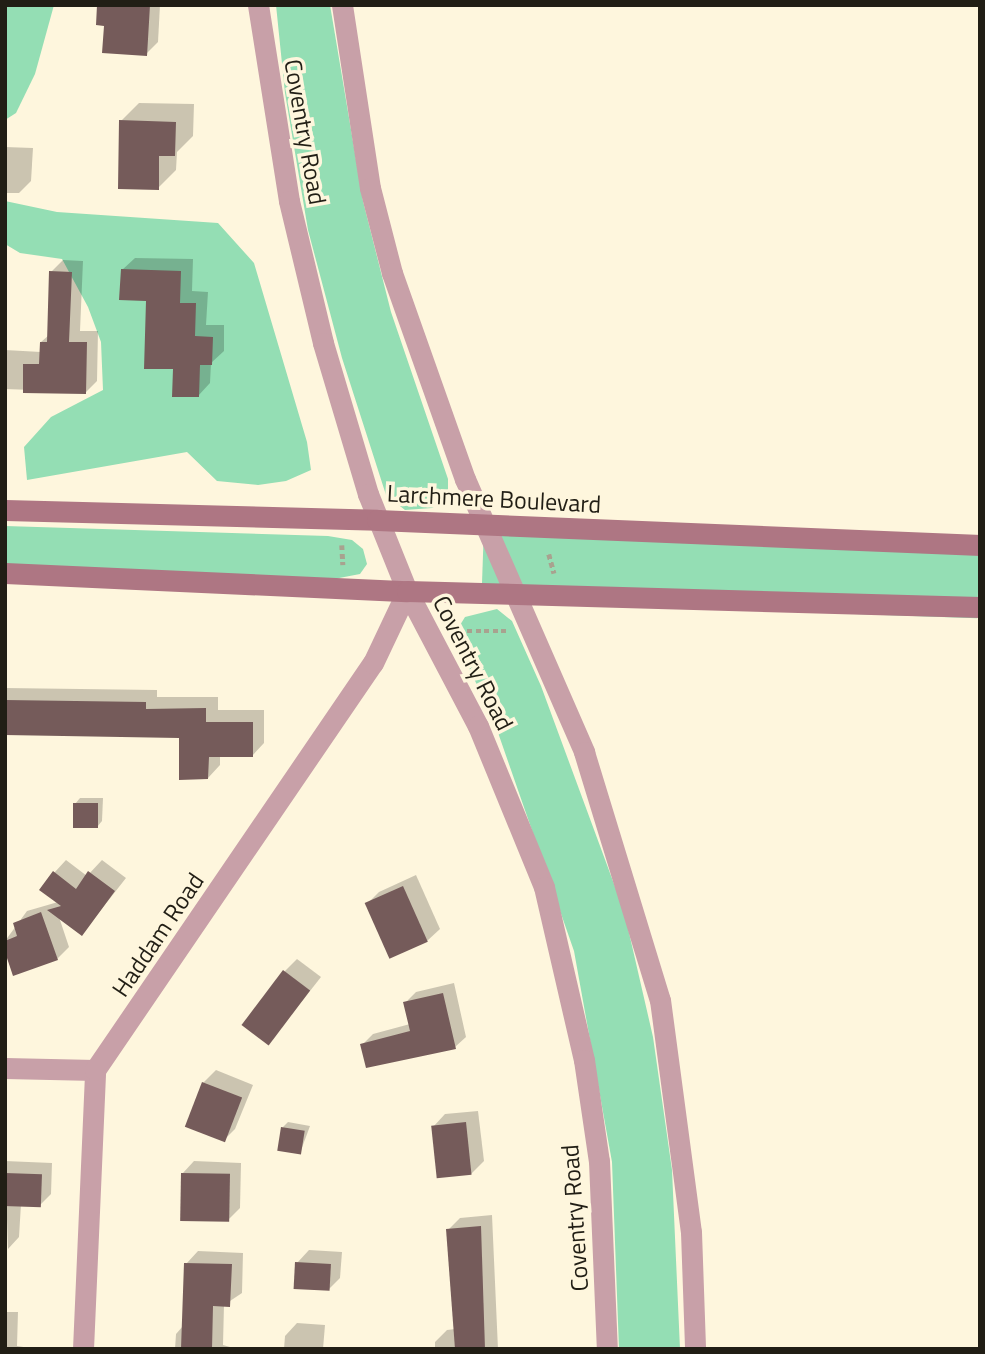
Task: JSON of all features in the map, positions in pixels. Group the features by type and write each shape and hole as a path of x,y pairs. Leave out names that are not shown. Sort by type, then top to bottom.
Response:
{"main road":[{"name":"Larchmere Boulevard","path":"5,510 377,520 980,545"},
{"path":"5,573 407,591 980,607"}],"street":[{"name":"Coventry Road","path":"258,5 289,201 323,343 377,520 407,591 478,726 544,887 583,1060 599,1161 607,1349"},
{"path":"342,5 370,188 392,273 484,526 517,593 584,752 660,1000 691,1232 695,1349"},
{"name":"Haddam Road","path":"95,1070 373,663 407,591"},
{"path":"5,1068 95,1070 83,1349"}],"path":[{"path":"398,494 443,492"},
{"path":"342,545 343,572"},
{"path":"549,554 556,581"},
{"path":"467,631 511,631"}],"green space":[{"path":"5,5 54,5 35,74 16,113 5,120"},
{"path":"276,5 330,5 363,201 391,312 448,479 448,499 432,508 405,510 386,495 342,358 308,230 285,93"},
{"path":"5,201 57,212 218,223 254,263 307,442 311,470 286,481 258,485 217,481 187,452 27,480 24,447 51,417 103,390 101,342 88,307 62,259 20,253 5,244"},
{"path":"5,526 328,536 352,540 363,549 367,564 360,574 334,579 5,566"},
{"path":"484,526 980,543 977,618 481,601"},
{"path":"497,609 512,621 541,686 624,911 653,1037 672,1170 680,1349 619,1349 612,1162 574,951 495,724 458,644 457,630 465,617"}],"building":[{"path":"97,5 150,5 147,56 102,53 104,26 96,25"},
{"path":"119,120 176,122 175,156 159,156 159,190 118,189"},
{"path":"121,269 181,271 180,303 196,303 195,336 213,337 212,365 200,365 199,397 172,397 173,369 144,369 146,301 119,300"},
{"path":"49,271 72,272 69,342 87,342 86,394 23,393 23,364 39,364 40,342 47,342"},
{"path":"5,700 146,702 146,709 206,708 206,722 253,722 253,757 209,757 208,779 179,780 179,738 5,735"},
{"path":"73,803 98,803 98,828 73,828"},
{"path":"53,871 76,889 88,871 115,891 82,936 47,910 61,906 39,890"},
{"path":"403,886 428,942 389,959 365,903"},
{"path":"41,912 58,960 13,976 5,952 5,941 17,936 13,923"},
{"path":"283,970 310,990 269,1046 241,1025"},
{"path":"443,993 456,1049 366,1068 360,1044 410,1031 403,1002"},
{"path":"202,1082 242,1097 225,1142 185,1127"},
{"path":"466,1122 472,1175 437,1178 431,1126"},
{"path":"281,1127 305,1131 301,1154 277,1151"},
{"path":"5,1173 42,1174 41,1207 5,1206"},
{"path":"181,1173 230,1174 229,1222 180,1221"},
{"path":"481,1226 485,1349 455,1349 446,1229"},
{"path":"295,1262 331,1264 330,1291 294,1289"},
{"path":"184,1263 232,1264 230,1307 213,1306 212,1349 181,1349"}]}
